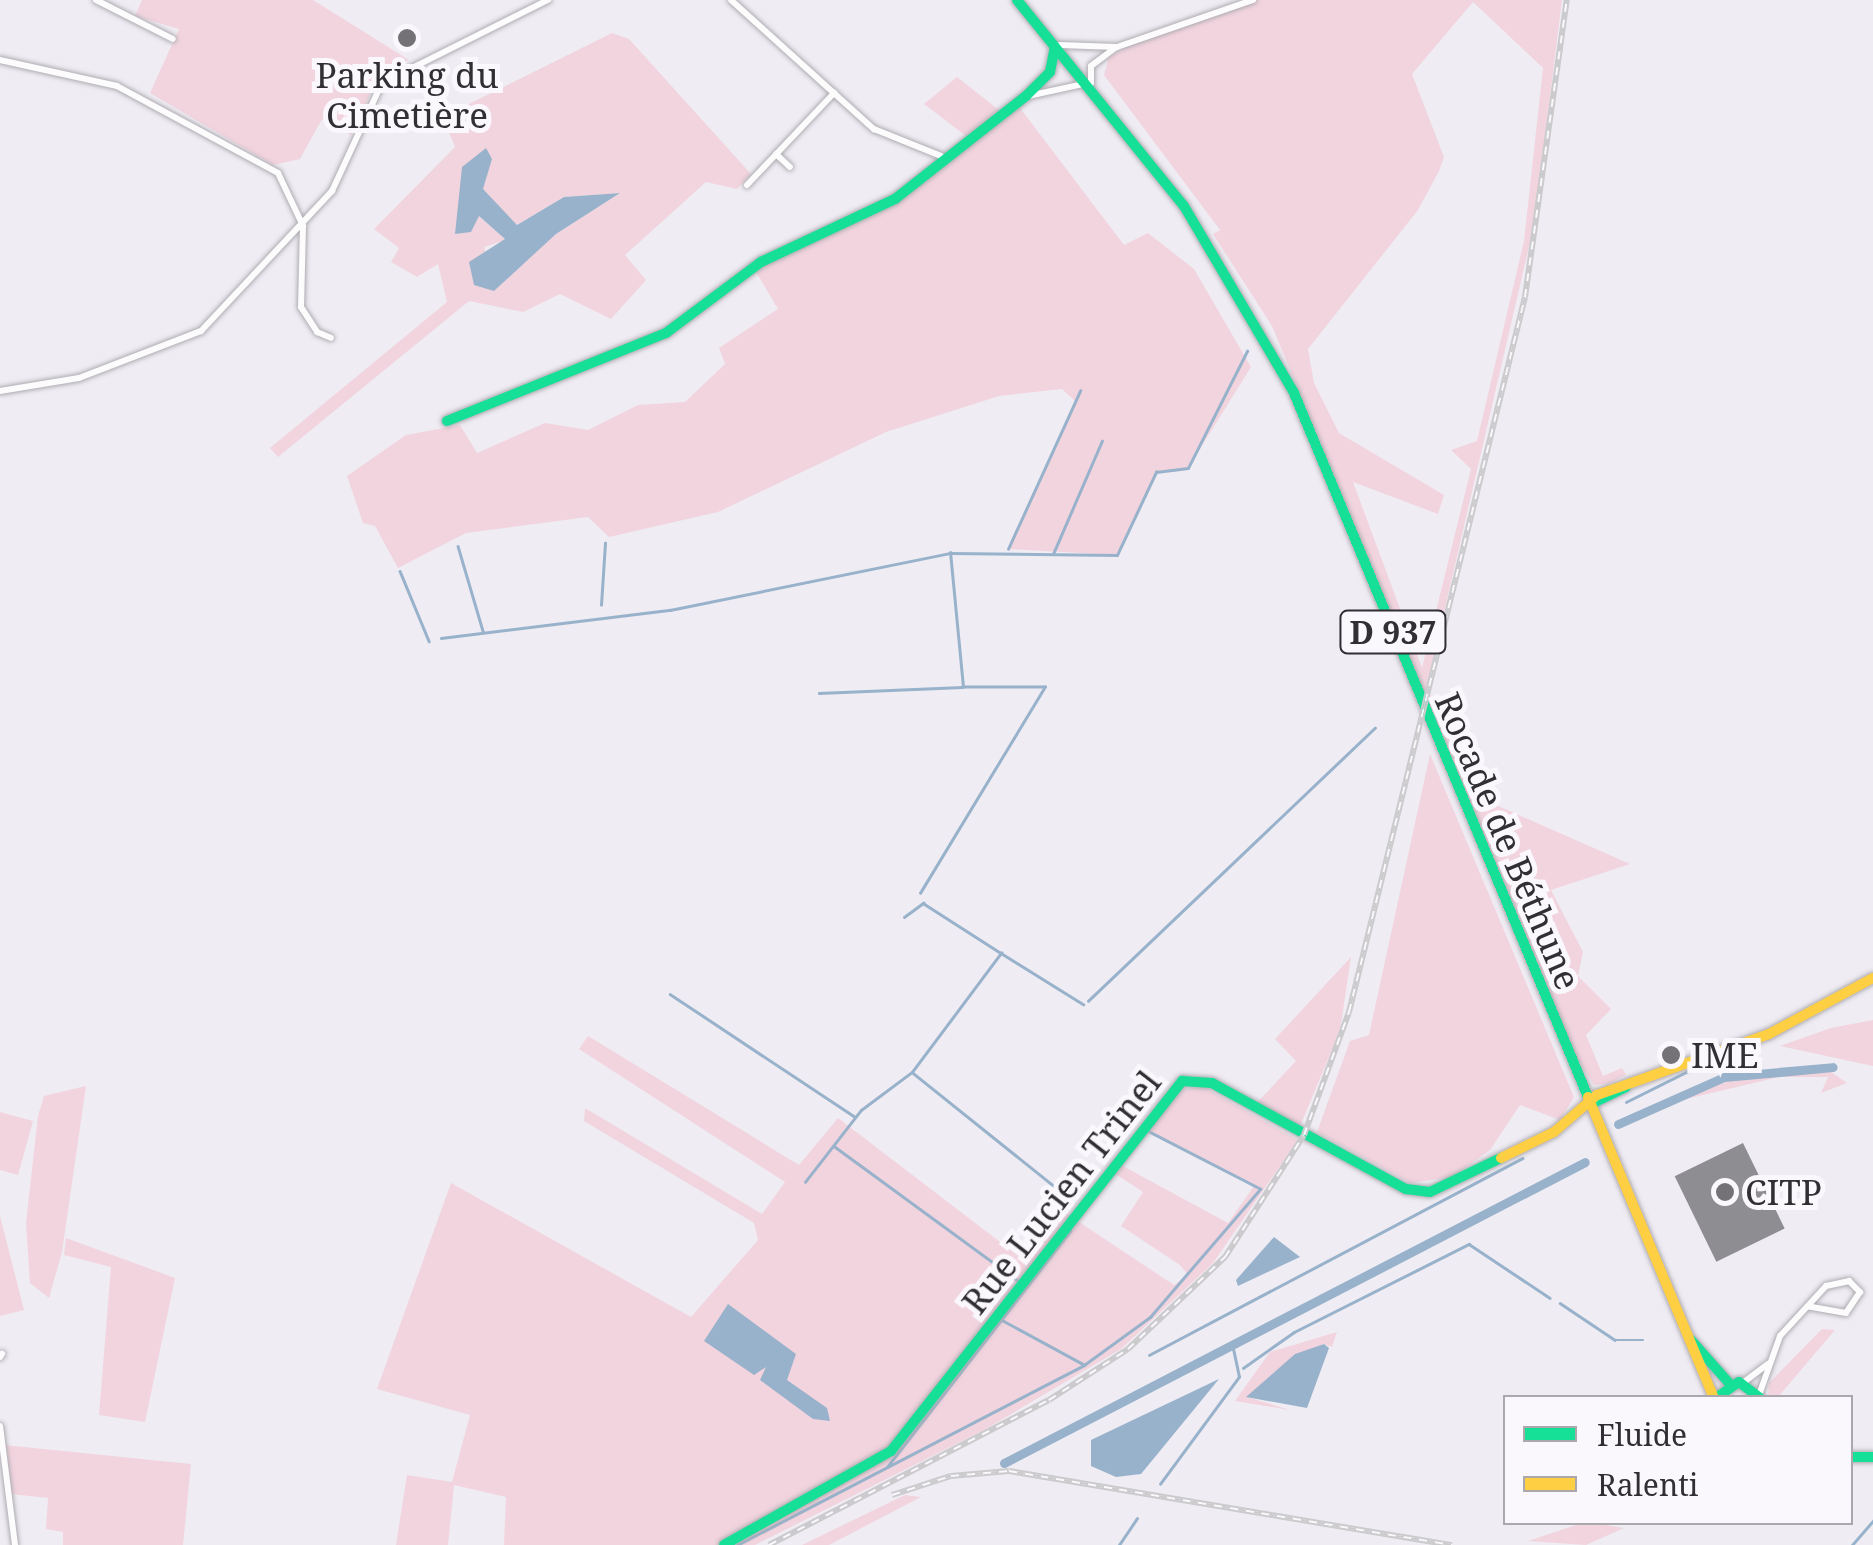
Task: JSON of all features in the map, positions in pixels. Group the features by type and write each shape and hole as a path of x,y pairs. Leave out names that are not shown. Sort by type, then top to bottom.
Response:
{"street":[{"path":"96,0 172,39"},
{"path":"0,390 79,378 180,344 212,322 268,251 303,226 340,176 382,83 548,0"},
{"path":"731,0 897,144 941,156"},
{"name":"Rocade de Béthune","path":"1016,0 1093,88 1209,242 1300,405 1588,1105 1685,1329"},
{"path":"447,421 666,332 761,262 895,199 941,156 1026,96 1050,72 1058,46 1117,46 1253,0"},
{"path":"1026,96 1059,84 1093,88 1091,66 1117,46"},
{"path":"0,60 94,79 145,100 278,173 303,226 301,307 316,332 332,338"},
{"path":"747,185 834,93"},
{"path":"776,154 790,167"},
{"path":"1588,1105 1655,1071 1769,1034 1873,978"},
{"name":"Rue Lucien Trinel","path":"724,1545 863,1472 898,1444 1178,1083 1212,1084 1424,1192 1524,1150 1588,1105"},
{"path":"1760,1395 1780,1336 1808,1306 1833,1282 1849,1281 1860,1292 1846,1313 1808,1306"},
{"name":"D 937","path":"1685,1329 1711,1371 1730,1383"},
{"name":"D 937","path":"1685,1329 1714,1395"},
{"path":"1718,1395 1730,1383 1744,1382 1772,1360"},
{"path":"1744,1382 1759,1395"},
{"path":"0,1426 15,1545"}],"shaded area":[{"path":"142,0 313,0 409,60 390,67 371,92 351,135 322,119 300,159 273,165 150,93 179,29 135,16"},
{"path":"1253,0 1562,0 1534,225 1425,694 1272,326 1213,234 1220,230 1104,75 1109,57 1134,43","holes":["1473,2 1543,68 1524,241 1477,441 1451,450 1471,469 1422,668 1353,482 1438,514 1444,495 1339,433 1314,383 1308,349 1418,210 1439,171 1444,157 1412,74"]},
{"path":"612,33 629,39 751,174 737,189 706,182 625,255 646,280 611,319 560,294 523,312 469,301 278,457 270,448 447,302 438,264 417,277 391,262 399,248 374,229 455,147 446,125 469,104","holes":["485,148 492,159 482,189 517,225 564,197 620,193 556,234 494,291 484,247 506,240 479,216"]},
{"path":"957,77 1004,114 1017,104 1124,245 1148,233 1194,269 1251,367 1188,468 1156,472 1117,555 1008,549 1075,401 1062,389 999,396 886,432 718,512 609,537 588,517 466,533 398,568 375,526 363,523 347,476 406,435 460,425 477,453 545,423 588,430 638,405 685,402 725,364 719,348 778,309 753,267 895,199 970,139 924,104"},
{"path":"1440,710 1480,798 1630,864 1551,890 1583,952 1578,976 1611,1009 1586,1035 1603,1076 1622,1068 1626,1075 1608,1084 1594,1085 1573,1052 1437,723"},
{"path":"1430,754 1574,1097 1560,1120 1520,1105 1490,1150 1452,1177 1411,1183 1317,1132 1350,1041 1369,1035"},
{"path":"1351,957 1340,1031 1298,1131 1254,1106 1296,1061 1275,1039"},
{"path":"1873,1020 1873,1066 1780,1046 1831,1028"},
{"path":"588,1036 799,1165 838,1118 1025,1261 1064,1212 1174,1285 1188,1275 1180,1265 1121,1226 1143,1192 1114,1173 1121,1165 1228,1223 1254,1186 1147,1131 1181,1090 1203,1087 1298,1140 1213,1263 1121,1349 984,1430 755,1545 504,1545 506,1497 454,1485 448,1545 396,1545 407,1475 452,1482 470,1415 377,1389 451,1183 691,1317 758,1240 754,1223 584,1121 585,1108 762,1214 785,1182 579,1049"},
{"path":"1828,1070 1847,1083 1821,1093 1828,1077 1779,1077 1665,1104 1737,1078"},
{"path":"86,1086 62,1252 49,1298 30,1283 26,1223 38,1116 44,1096"},
{"path":"0,1112 33,1121 18,1175 0,1170"},
{"path":"0,1216 24,1310 0,1316"},
{"path":"66,1238 175,1278 145,1422 99,1415 111,1267 64,1255"},
{"path":"1822,1329 1835,1330 1780,1395 1768,1395 1769,1383"},
{"path":"1337,1332 1332,1347 1323,1344 1247,1397 1290,1410 1235,1401 1270,1352"},
{"path":"4,1445 191,1464 183,1545 63,1545 63,1532 46,1529 48,1498 11,1494"},
{"path":"905,1495 921,1497 829,1545 802,1545"},
{"path":"1576,1525 1624,1528 1586,1545 1528,1541"}],"water":[{"path":"486,148 492,159 483,189 517,225 564,197 620,193 556,234 494,291 474,285 469,262 505,239 479,216 471,232 455,234 462,167"},
{"path":"1274,1237 1300,1257 1238,1286 1236,1280"},
{"path":"728,1304 796,1354 787,1380 827,1408 830,1421 813,1419 760,1380 766,1367 754,1375 704,1341"},
{"path":"1324,1344 1329,1348 1307,1408 1246,1397 1295,1354"},
{"path":"1219,1379 1141,1474 1116,1477 1091,1466 1091,1440"}],"building":[{"name":"CITP","path":"1743,1143 1785,1228 1716,1262 1675,1176"}],"waterway":[{"path":"920,893 1045,687 963,687 950,553 1117,555 1156,472 1188,468 1247,351"},
{"path":"1008,549 1080,391"},
{"path":"1053,554 1102,441"},
{"path":"601,605 605,543"},
{"path":"458,546 483,631"},
{"path":"441,638 670,610 950,553"},
{"path":"400,571 429,641"},
{"path":"819,693 962,687"},
{"path":"1088,1001 1375,728"},
{"path":"904,917 923,903 1001,953"},
{"path":"805,1182 861,1110 912,1072 1001,953 1083,1004"},
{"path":"670,994 855,1117"},
{"path":"1626,1102 1700,1065"},
{"path":"1618,1124 1724,1077 1833,1067"},
{"path":"913,1073 1074,1202"},
{"path":"737,1545 1084,1365 1150,1317 1260,1189 1149,1132"},
{"path":"834,1146 1017,1280"},
{"path":"1149,1355 1522,1158"},
{"path":"1004,1463 1585,1162"},
{"path":"887,1467 1070,1231"},
{"path":"1243,1368 1294,1332 1469,1244 1550,1298"},
{"path":"1560,1303 1615,1340 1643,1340"},
{"path":"1002,1320 1083,1364"},
{"path":"1160,1484 1239,1377 1232,1345"},
{"path":"1119,1545 1137,1518"},
{"path":"1852,1545 1873,1521"}],"railway":[{"path":"769,1545 1049,1400 1128,1349 1225,1257 1304,1135 1349,1012 1525,297 1567,0"},
{"path":"892,1495 951,1476 1009,1471 1452,1545"}],"traffic: fast":[{"path":"1017,0 1184,206 1294,393 1588,1097"},
{"path":"447,421 666,333 761,262 895,199 1026,96 1050,72 1055,47"},
{"path":"724,1545 891,1451 1182,1081 1212,1083 1406,1189 1430,1192 1501,1158"},
{"path":"1591,1104 1626,1087"},
{"path":"1691,1340 1729,1383"},
{"path":"1720,1395 1739,1382 1756,1395"},
{"path":"1853,1457 1873,1457"}],"traffic: slow":[{"path":"1501,1158 1554,1132 1597,1095 1769,1034 1873,978"},
{"path":"1588,1097 1713,1395"}],"place":[{"name":"Parking du Cimetière","path":"407,38"},
{"name":"IME","path":"1671,1055"},
{"name":"CITP","path":"1725,1192"}]}
